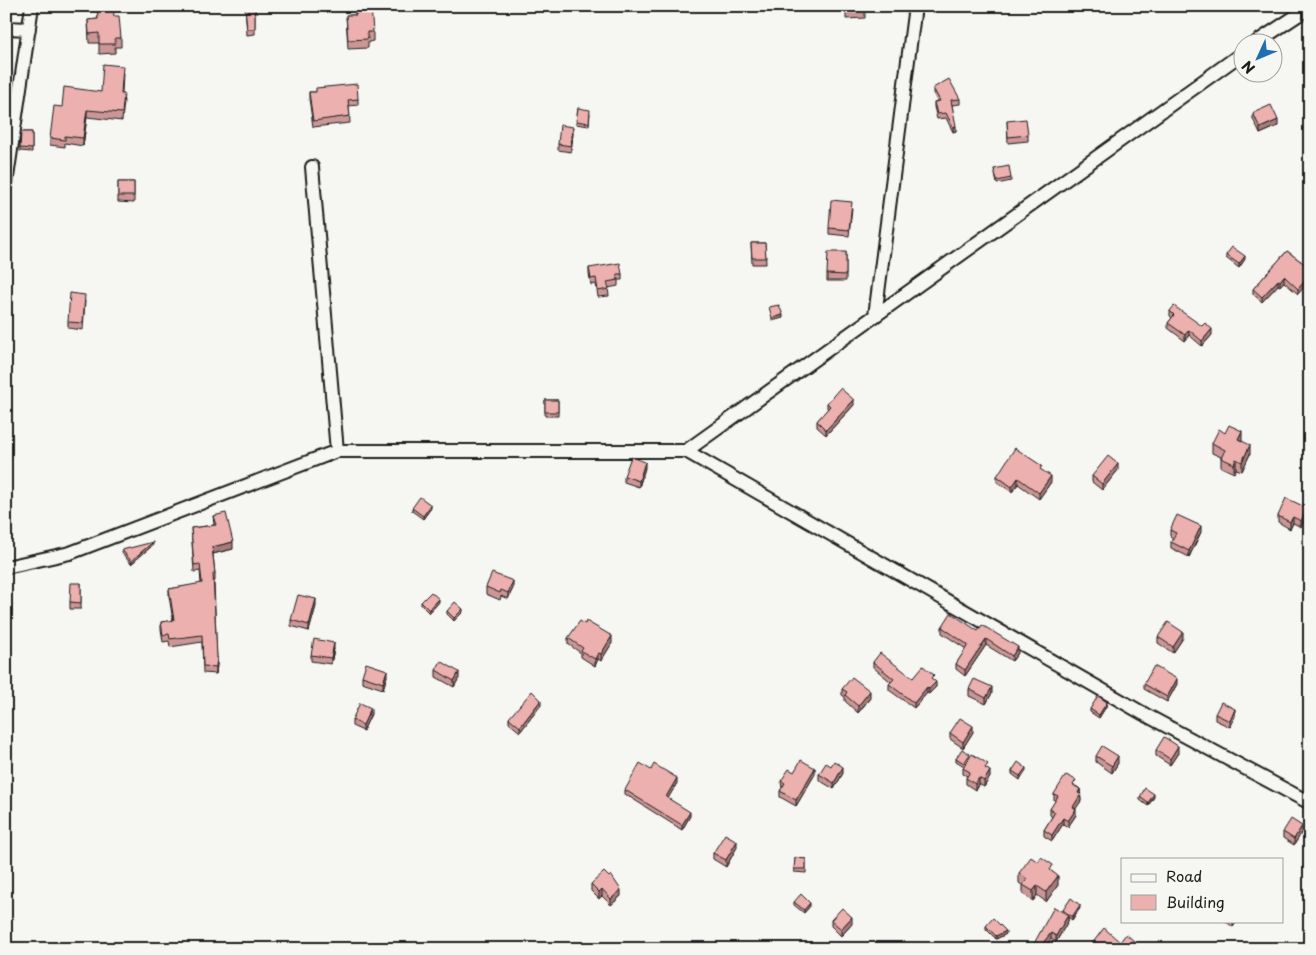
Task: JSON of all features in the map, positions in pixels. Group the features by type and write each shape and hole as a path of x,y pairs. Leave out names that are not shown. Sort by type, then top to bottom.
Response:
{"street":[{"path":"6,184 32,6"},
{"path":"875,316 915,6"},
{"path":"1272,32 1310,7"},
{"path":"6,28 29,30"},
{"path":"686,451 1234,59"},
{"path":"312,167 337,452"},
{"path":"6,566 70,553 337,452 686,451 1144,714 1310,803"}],"building":[{"path":"113,6 114,16 119,16 121,38 115,38 115,44 99,44 99,33 89,34 88,20 98,19 97,7"},
{"path":"245,6 255,6 255,29 247,29"},
{"path":"355,6 371,6 373,32 367,32 368,39 348,40 346,15 356,15"},
{"path":"846,6 865,6 865,9 846,10"},
{"path":"103,64 123,66 121,94 124,94 122,113 87,110 83,138 65,136 65,140 50,138 54,106 62,107 64,87 101,92"},
{"path":"949,79 960,99 951,100 956,126 953,127 946,113 937,114 934,102 940,101 933,88"},
{"path":"357,84 358,99 348,100 350,116 313,121 309,92 316,92 316,88"},
{"path":"1271,105 1278,120 1260,128 1253,113"},
{"path":"578,108 590,110 589,123 576,121"},
{"path":"1026,119 1028,135 1008,137 1007,121"},
{"path":"560,125 573,127 571,146 558,144"},
{"path":"21,132 32,132 32,149 20,148"},
{"path":"1009,166 1011,178 997,181 994,169"},
{"path":"118,182 134,182 134,196 118,196"},
{"path":"831,200 852,202 849,230 829,228"},
{"path":"751,243 765,243 766,258 752,258"},
{"path":"1232,247 1245,256 1239,264 1226,255"},
{"path":"1287,251 1310,268 1310,275 1298,289 1284,276 1262,297 1253,289"},
{"path":"828,252 846,252 846,275 827,274"},
{"path":"620,263 622,274 617,274 618,280 607,282 609,289 598,291 596,278 591,279 589,268"},
{"path":"70,293 85,295 83,323 68,322"},
{"path":"779,305 783,315 772,318 769,307"},
{"path":"1174,306 1202,326 1205,323 1212,329 1202,341 1189,330 1185,335 1168,323 1174,315 1170,311"},
{"path":"840,388 854,400 826,430 817,421 830,406 827,403"},
{"path":"545,400 558,400 558,412 545,412"},
{"path":"1229,425 1242,431 1238,439 1250,445 1242,462 1236,459 1234,464 1221,458 1225,450 1212,443 1219,429 1225,433"},
{"path":"1015,448 1042,466 1040,469 1051,476 1039,493 1018,478 1012,487 997,476"},
{"path":"1108,456 1118,464 1102,484 1092,476"},
{"path":"631,457 645,462 639,481 624,476"},
{"path":"420,497 431,505 423,516 412,508"},
{"path":"1286,498 1307,508 1301,521 1293,517 1290,522 1278,516"},
{"path":"226,513 233,542 212,547 215,574 213,574 216,667 203,666 202,635 170,639 169,634 163,635 161,622 174,620 169,589 202,583 200,564 194,565 191,528 216,525 213,516"},
{"path":"1177,515 1201,526 1189,551 1171,542 1176,533 1170,530"},
{"path":"153,542 131,561 122,550"},
{"path":"492,573 513,581 508,593 501,590 500,593 486,587"},
{"path":"71,583 81,583 81,603 70,602"},
{"path":"431,592 439,599 429,610 421,602"},
{"path":"298,595 316,599 309,625 291,620"},
{"path":"455,602 463,609 454,618 447,611"},
{"path":"951,613 978,631 982,625 1018,647 1012,656 986,639 965,670 956,664 968,645 942,627"},
{"path":"580,621 585,624 586,621 612,636 601,654 598,653 595,659 581,651 583,648 568,638"},
{"path":"1168,622 1183,632 1173,647 1158,637"},
{"path":"314,639 334,643 331,658 311,655"},
{"path":"880,653 913,678 923,666 934,675 931,678 936,682 929,689 927,687 914,703 889,684 894,679 873,662"},
{"path":"441,661 459,672 454,681 436,670"},
{"path":"366,663 387,670 383,683 362,676"},
{"path":"1154,666 1177,679 1167,697 1144,684"},
{"path":"852,677 870,691 858,706 845,695 847,692 842,689"},
{"path":"974,679 992,687 986,698 969,689"},
{"path":"532,691 541,700 520,727 509,718"},
{"path":"1098,696 1107,702 1099,715 1090,709"},
{"path":"1221,702 1235,709 1230,721 1215,714"},
{"path":"360,703 371,708 363,725 352,720"},
{"path":"960,718 973,726 963,742 950,733"},
{"path":"1164,737 1178,746 1170,759 1156,750"},
{"path":"1102,746 1118,756 1112,766 1096,756"},
{"path":"962,749 970,754 964,763 956,758"},
{"path":"972,754 988,764 985,768 990,771 984,781 979,778 975,784 966,778 970,772 963,768"},
{"path":"801,760 815,768 796,800 780,791 785,783 781,781 789,769 794,772"},
{"path":"834,761 843,767 834,783 819,774 826,763 831,766"},
{"path":"1018,762 1026,768 1020,776 1012,771"},
{"path":"640,763 651,770 654,764 677,778 666,797 690,812 682,825 625,790"},
{"path":"1066,775 1076,780 1073,785 1080,789 1078,793 1081,794 1073,807 1076,809 1068,821 1063,818 1052,835 1044,830 1055,812 1050,809 1058,796 1054,794"},
{"path":"1145,788 1154,794 1148,803 1140,797"},
{"path":"1291,819 1302,826 1294,839 1283,832"},
{"path":"725,834 737,841 726,860 713,853"},
{"path":"1031,857 1038,862 1041,857 1053,865 1050,870 1058,876 1046,892 1037,886 1033,891 1023,885 1027,879 1019,873"},
{"path":"795,858 806,859 806,869 794,869"},
{"path":"604,872 609,877 611,875 621,890 611,899 602,889 599,892 591,884"},
{"path":"801,894 810,903 804,910 794,902"},
{"path":"1071,898 1080,905 1072,917 1063,910"},
{"path":"1054,907 1068,915 1056,936 1051,933 1038,949 1031,949"},
{"path":"842,908 852,917 841,929 831,920"},
{"path":"993,918 1006,931 996,936 986,926"},
{"path":"1104,928 1120,942 1126,934 1134,941 1131,945 1137,949 1088,949"},
{"path":"1279,943 1286,949 1274,949"}]}
